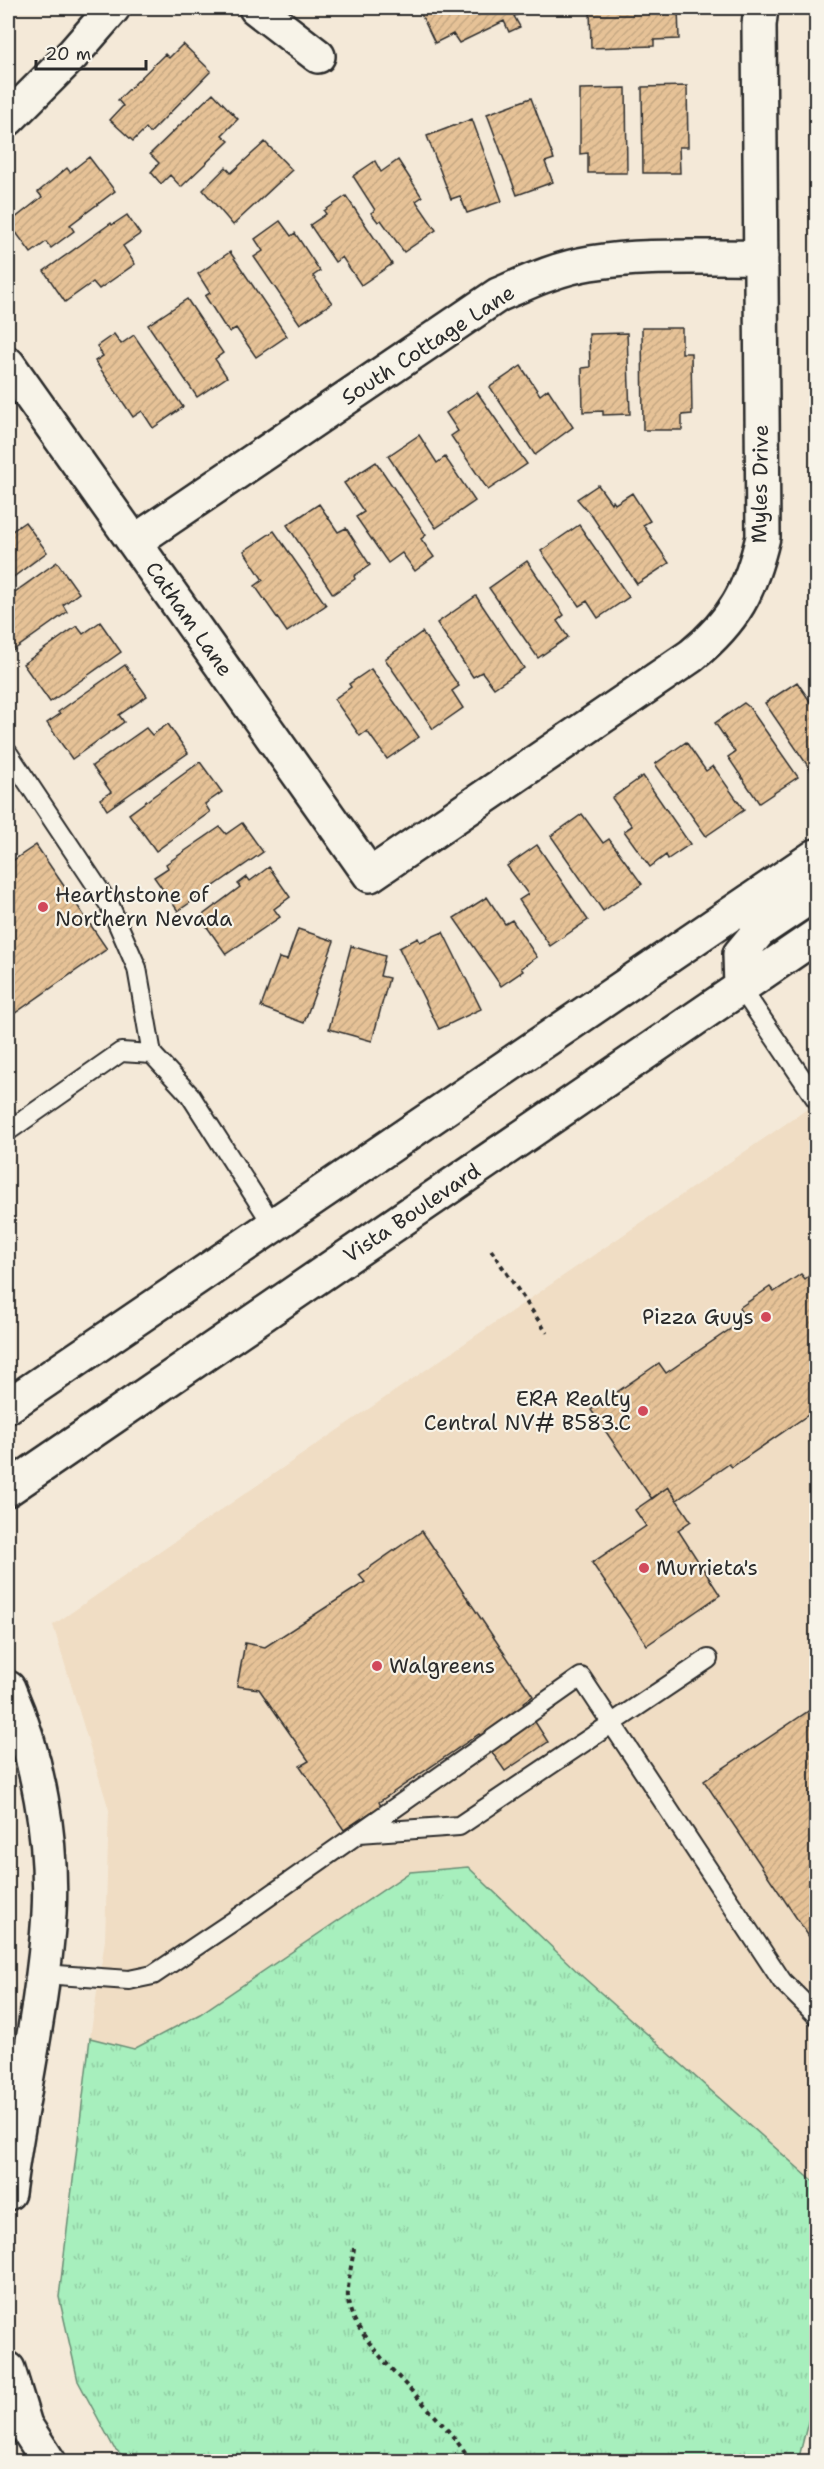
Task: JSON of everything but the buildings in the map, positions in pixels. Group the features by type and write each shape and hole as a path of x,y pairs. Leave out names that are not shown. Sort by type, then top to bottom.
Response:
{"street":[{"path":"8,119 73,54 113,8"},
{"path":"256,8 318,56"},
{"name":"Myles Drive","path":"370,875 691,656 711,639 737,608 754,573 763,537 759,25 761,8"},
{"name":"South Cottage Lane","path":"134,542 498,295 544,275 589,263 637,259 761,257"},
{"name":"Catham Lane","path":"8,364 370,875"},
{"path":"8,1406 816,856"},
{"path":"741,988 740,954 746,946 759,931 816,893"},
{"name":"Vista Boulevard","path":"8,1489 816,936"},
{"path":"8,1688 24,1732 33,1766 46,1838 49,1874 49,1914 43,1974 8,2188"},
{"path":"8,2369 25,2425 49,2462"}],"lane":[{"path":"8,753 110,906 137,968 153,1054 190,1095 273,1225"},
{"path":"741,988 816,1099"},
{"path":"8,1131 121,1052 153,1054"},
{"path":"359,1833 459,1826 708,1659"},
{"path":"43,1974 129,1980 153,1975 581,1677 782,1981 816,2014"}],"path":[{"path":"491,1250 547,1333"},
{"path":"354,2248 348,2300 356,2320 371,2343 452,2436 470,2462"}],"shaded area":[{"path":"816,1103 816,2184 583,1977 467,1867 410,1872 200,2014 134,2049 90,2038 105,1940 109,1810 53,1625"}],"green space":[{"path":"468,1867 583,1977 816,2184 816,2391 798,2461 129,2461 114,2448 78,2381 59,2297 90,2038 134,2049 200,2014 410,1872"}],"place":[{"name":"Hearthstone of Northern Nevada","path":"43,907"},
{"name":"Pizza Guys","path":"766,1317"},
{"name":"ERA Realty Central NV# B583.C","path":"643,1411"},
{"name":"Murrieta's","path":"644,1568"},
{"name":"Walgreens","path":"377,1666"}]}
